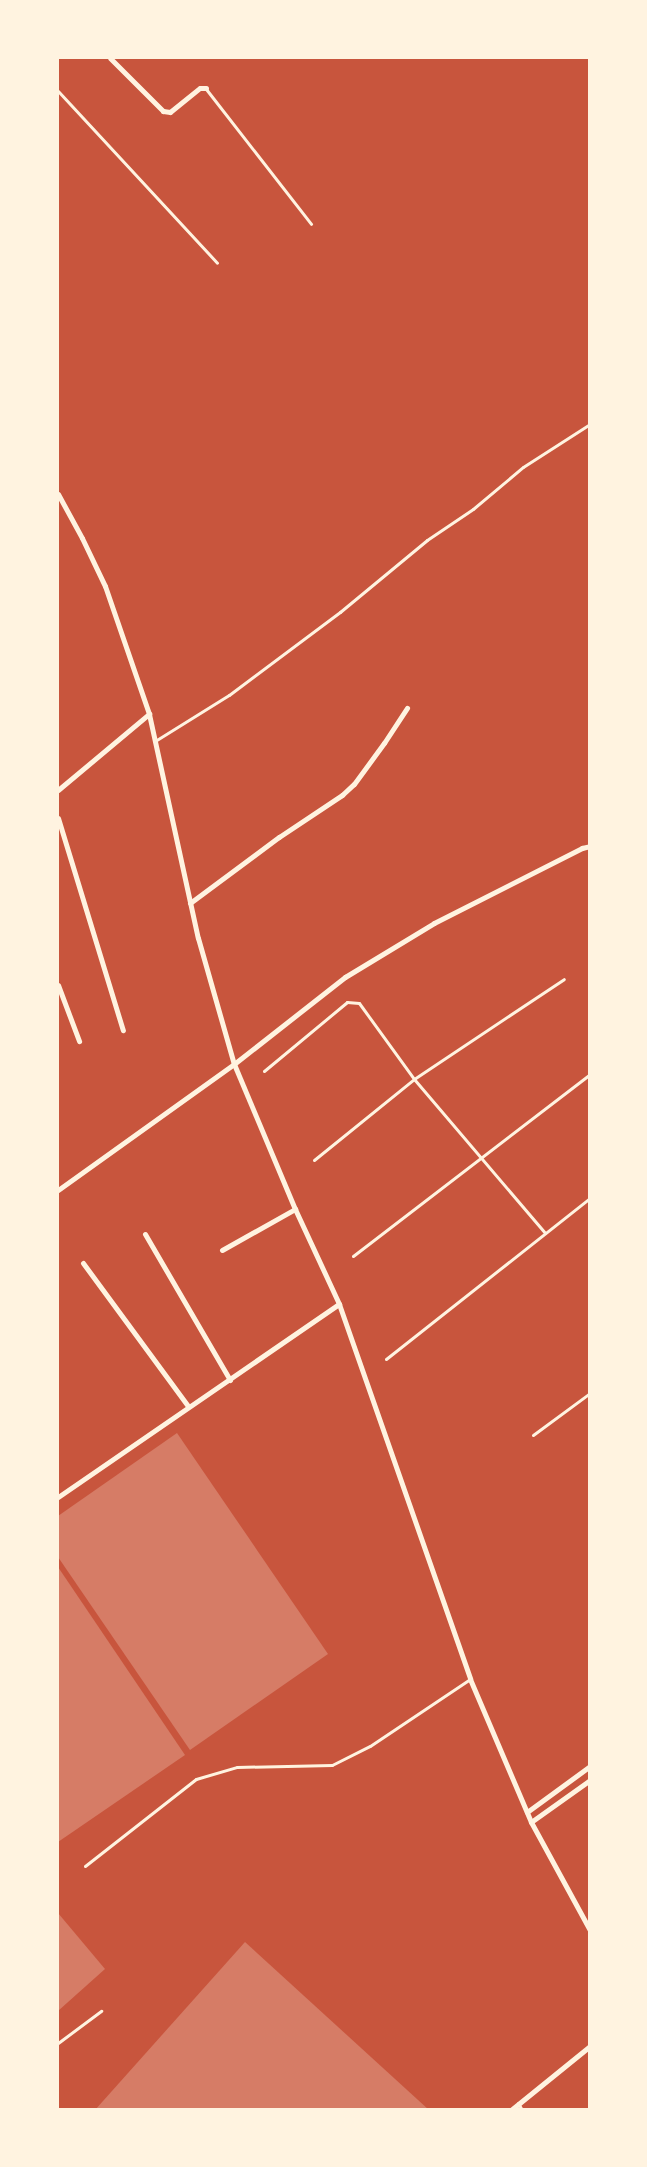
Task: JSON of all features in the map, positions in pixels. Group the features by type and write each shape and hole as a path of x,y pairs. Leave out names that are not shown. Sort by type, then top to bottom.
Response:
{"street":[{"path":"110,58 163,111 170,112 200,88 206,88"},
{"path":"58,494 105,586 149,714 190,903 234,1064 295,1209 339,1304 470,1680 531,1822 590,1930"},
{"path":"190,903 279,837 342,795 354,784 384,743 406,708"},
{"path":"58,790 149,714"},
{"path":"58,818 123,1030"},
{"path":"58,1190 234,1064 353,973 434,923 582,848 590,846"},
{"path":"58,985 79,1041"},
{"path":"222,1250 295,1209"},
{"path":"145,1234 230,1380"},
{"path":"83,1263 188,1406"},
{"path":"58,1497 339,1304"},
{"path":"527,1812 590,1766"},
{"path":"531,1822 590,1780"},
{"path":"510,2110 590,2046"}],"lane":[{"path":"206,88 311,224"},
{"path":"58,91 217,263"},
{"path":"154,741 228,695 340,612 427,540 473,509 523,468 590,424"},
{"path":"314,1160 414,1079 564,979"},
{"path":"264,1071 347,1002 359,1003 414,1079 545,1233"},
{"path":"353,1256 590,1074"},
{"path":"386,1359 590,1198"},
{"path":"533,1435 590,1393"},
{"path":"85,1866 196,1779 237,1767 332,1765 370,1746 470,1680"},
{"path":"58,2043 101,2010"},
{"path":"518,2103 522,2110"}],"building":[{"path":"177,1433 328,1654 190,1750 58,1557 58,1516"},
{"path":"58,1567 185,1755 58,1842"},
{"path":"58,1913 105,1969 58,2011"},
{"path":"245,1942 429,2110 95,2110"}]}
